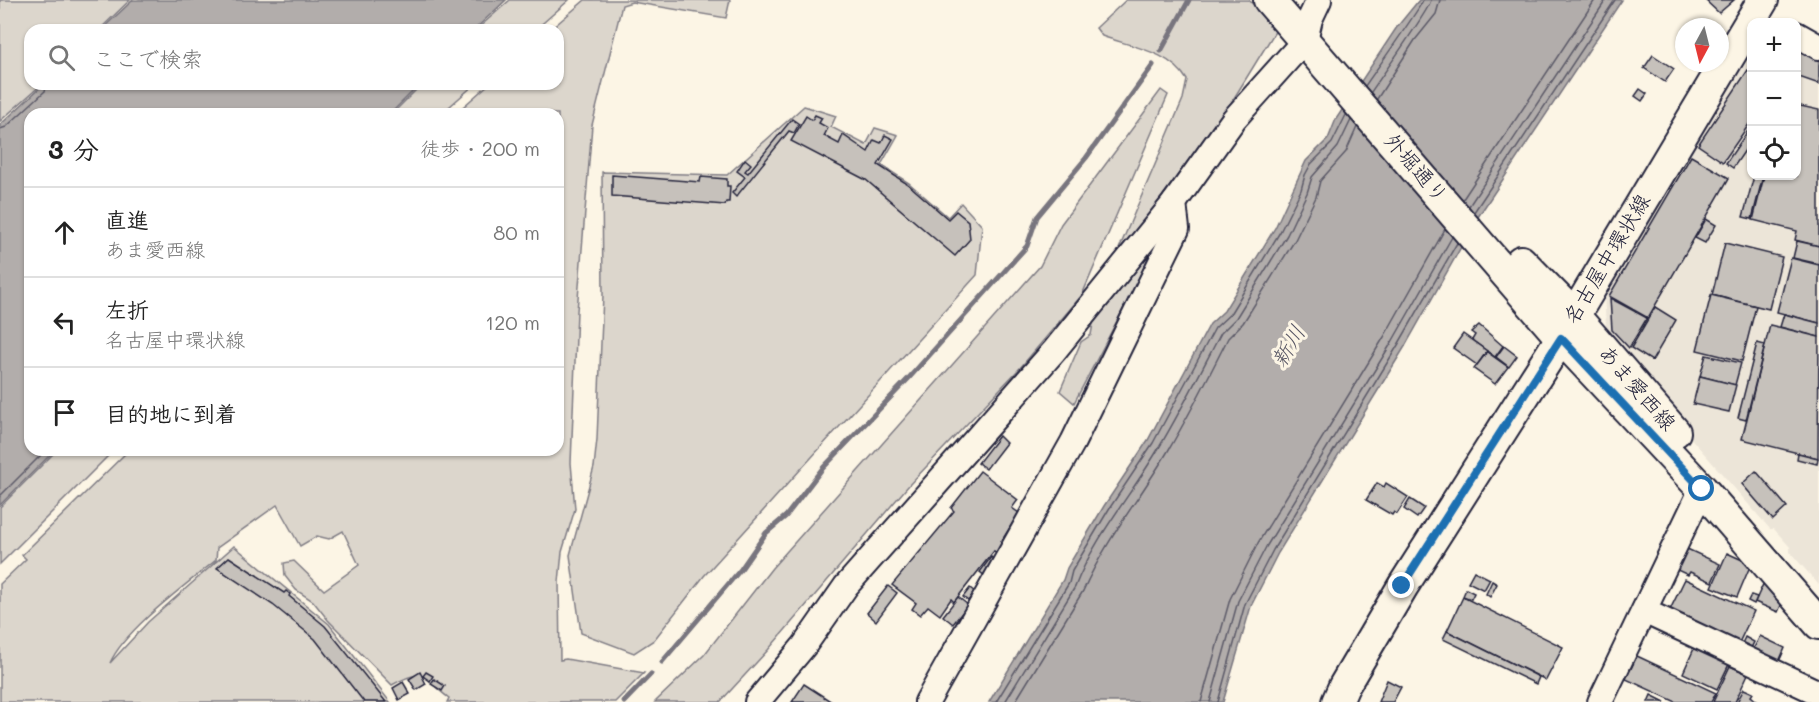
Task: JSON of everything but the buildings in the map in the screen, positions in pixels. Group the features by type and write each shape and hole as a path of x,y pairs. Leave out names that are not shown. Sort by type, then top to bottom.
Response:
{"main road":[{"name":"名古屋中環状線","path":"1337,702 1402,586 1567,326 1762,5"},
{"name":"外堀通り","path":"1296,11 1330,56 1567,326"},
{"name":"あま愛西線","path":"1567,326 1702,489 1819,624"},
{"name":"あま愛西線","path":"1567,326 1819,598"}],"street":[{"path":"757,702 804,646 846,586 1054,351 1174,203 1234,119 1296,11"},
{"path":"1801,36 1819,47"},
{"path":"927,702 1073,442 1177,229 1174,203"},
{"path":"1600,702 1702,489"},
{"path":"1644,611 1819,693"}],"shaded area":[{"path":"0,0 130,0 105,24 24,24 24,90 35,90 0,121"},
{"path":"510,0 569,0 542,24 483,24"},
{"path":"585,0 730,0 726,18 632,2 622,5 592,125 577,311 571,463 575,509 562,552 559,582 560,660 566,659 644,673 615,702 447,702 449,698 424,676 413,676 392,685 328,620 313,601 296,590 285,576 284,563 294,561 324,590 359,565 343,531 329,539 317,536 300,546 277,505 217,548 216,560 142,622 110,663 148,622 234,546 329,624 390,702 0,702 0,584 26,559 22,555 123,456 564,456 564,108 462,108 482,90 564,90 564,24 557,24"},
{"path":"1126,0 1249,0 1276,30 1231,103 1113,263 1183,99 1187,80 1180,70 1161,56 1102,36 1096,28"},
{"path":"1801,41 1819,51 1819,585 1790,552 1790,547 1774,529 1770,529 1607,342 1604,294 1686,154 1747,60 1747,180 1801,180"},
{"path":"416,90 468,90 448,108 398,108"},
{"path":"1161,90 1168,95 1082,295 1020,368 909,485 768,650 720,702 655,702 704,655 772,568 1040,266 1061,224"},
{"path":"804,106 836,116 831,127 866,145 875,128 898,135 881,165 909,183 948,217 961,203 982,226 977,275 704,576 654,640 634,653 581,633 570,555 594,467 597,439 603,295 602,172 727,175"},
{"path":"1165,229 1074,403 1060,391 1081,342 1091,335 1095,312"},
{"path":"51,456 108,456 0,564 0,507"}],"water":[{"path":"133,0 506,0 480,24 107,24"},
{"name":"新川","path":"1419,0 1622,0 1478,217 1404,348 1278,553 1251,606 1223,702 989,702 1063,580 1067,568 1104,506 1148,440 1210,324 1224,311 1275,228 1306,161 1328,139 1336,119 1397,27"},
{"path":"38,90 414,90 396,108 24,108 24,456 49,456 0,505 0,125"}],"waterway":[{"path":"1161,51 1189,0"},
{"path":"662,662 741,569 766,533 786,516 822,469 908,379 1027,246 1037,217 1086,158 1153,65"},
{"path":"624,702 651,674"}],"route":[{"path":"1402,586 1561,338 1702,489"}]}
